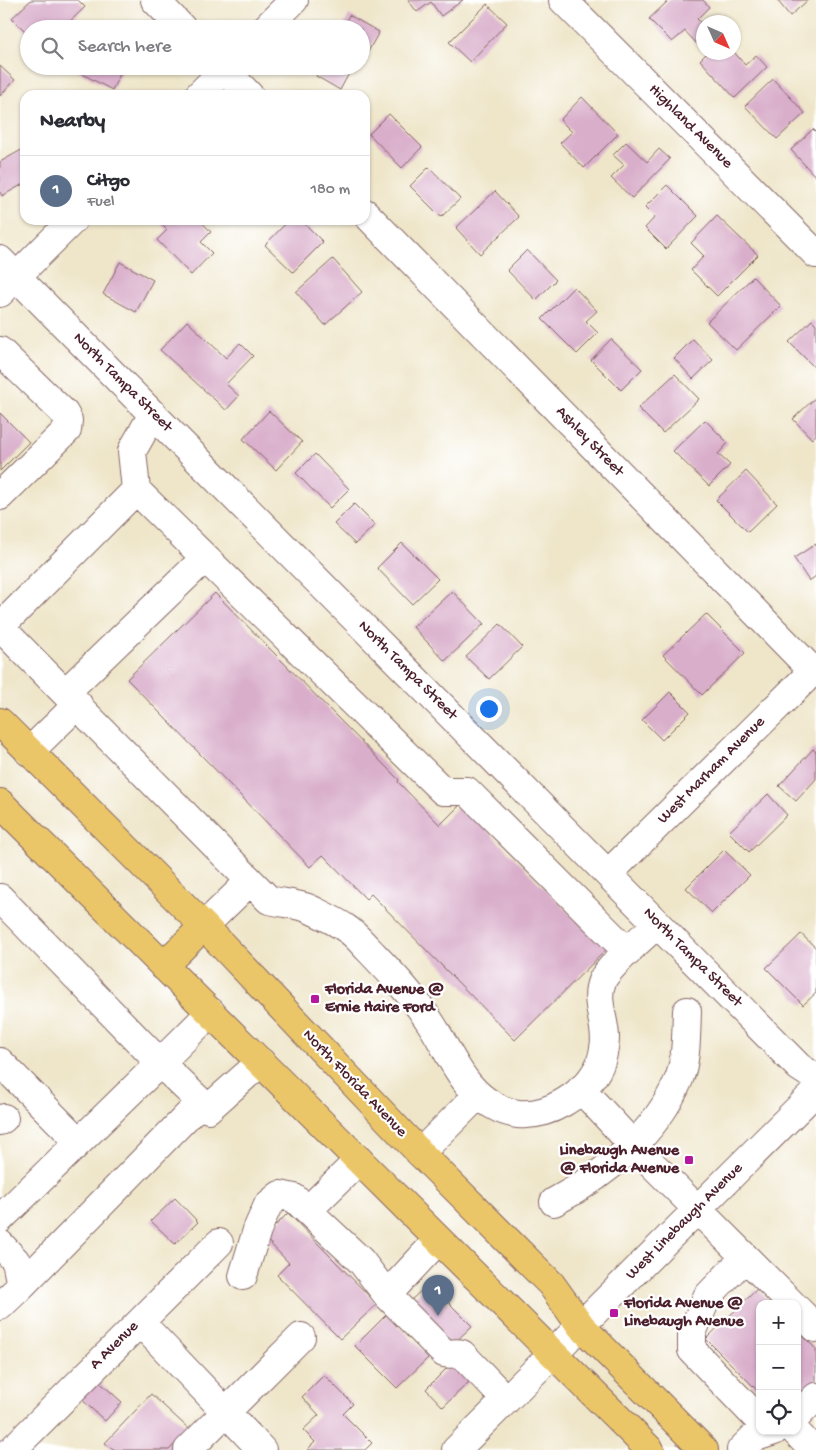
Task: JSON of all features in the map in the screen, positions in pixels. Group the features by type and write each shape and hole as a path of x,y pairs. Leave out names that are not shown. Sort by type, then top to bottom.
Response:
{"main road":[{"name":"North Florida Avenue","path":"0,722 204,926 420,1153 551,1284 581,1326 704,1450"},
{"path":"0,803 650,1450"},
{"path":"163,966 204,926"}],"street":[{"path":"155,0 175,20"},
{"path":"274,20 294,0"},
{"name":"Highland Avenue","path":"563,0 816,254"},
{"path":"203,90 217,75"},
{"path":"231,75 245,90"},
{"name":"Ashley Street","path":"370,218 815,670"},
{"path":"6,277 67,225"},
{"name":"North Tampa Street","path":"6,277 153,414 799,1067 816,1078"},
{"path":"0,351 64,413 68,420 67,430 0,496"},
{"path":"153,414 132,451 136,490 443,792 467,791 628,952"},
{"path":"136,490 0,626 270,900 309,908 348,929 401,982 428,1019 466,1082 478,1095 504,1111 527,1114 550,1109 561,1104 582,1089 598,1068 605,1046 606,1034 599,994 606,974 657,924"},
{"path":"29,752 72,698 205,558"},
{"name":"West Marham Avenue","path":"608,874 815,670"},
{"path":"204,926 250,881"},
{"path":"0,898 160,1063 208,1109 261,1062"},
{"path":"554,1202 577,1190 634,1146 664,1107 679,1078 686,1046 686,1011"},
{"path":"0,1219 211,1012"},
{"path":"0,1062 79,1142"},
{"path":"582,1089 634,1146 788,1300"},
{"name":"West Linebaugh Avenue","path":"456,1450 816,1091"},
{"path":"420,1153 478,1095"},
{"path":"0,1306 201,1102"},
{"path":"308,1210 359,1160"},
{"path":"243,1276 257,1230 268,1204 280,1195 294,1198 360,1261 387,1295 444,1352 448,1354 456,1352 462,1354 506,1400"},
{"path":"387,1295 438,1240"},
{"name":"A Avenue","path":"12,1450 219,1242"},
{"path":"0,1244 16,1262 21,1286"},
{"path":"745,1257 707,1297 692,1333 692,1350 756,1412"},
{"path":"801,1313 816,1328"},
{"path":"140,1322 262,1450"},
{"path":"188,1450 301,1337"},
{"path":"801,1412 816,1397"},
{"path":"741,1450 753,1438 760,1435"},
{"path":"785,1435 813,1450"}],"building":[{"path":"31,0 78,0 85,7 71,20 20,20 20,26 12,18"},
{"path":"408,0 463,0 441,16 431,2 417,12"},
{"path":"669,0 703,0 709,7 701,15 696,15 696,43 685,31 672,42 649,19"},
{"path":"777,0 808,0 790,16"},
{"path":"487,4 507,23 470,62 449,42"},
{"path":"349,15 358,20 346,20"},
{"path":"370,27 379,32 370,48"},
{"path":"756,55 767,67 735,98 700,60 741,60 745,65"},
{"path":"0,66 15,80 0,96"},
{"path":"84,75 120,75 112,90"},
{"path":"316,75 348,75 340,90"},
{"path":"773,79 805,113 777,139 745,106"},
{"path":"582,97 618,134 584,168 560,143 572,132 560,120"},
{"path":"389,114 422,147 402,168 370,133"},
{"path":"813,129 816,132 816,177 791,150"},
{"path":"626,142 647,162 659,149 670,159 632,198 611,178 624,165 613,155"},
{"path":"20,151 20,186 2,196 0,192 0,162"},
{"path":"429,167 460,199 441,217 410,186"},
{"path":"667,185 698,216 666,249 645,228 655,217 645,207"},
{"path":"495,191 519,217 480,254 456,228"},
{"path":"717,216 758,255 717,296 691,270 704,256 691,243"},
{"path":"162,225 205,225 211,232 201,242 212,253 191,275 157,240 167,230"},
{"path":"284,225 306,225 323,242 293,272 265,245"},
{"path":"527,250 556,280 536,300 507,270"},
{"path":"333,259 362,292 325,325 296,292"},
{"path":"120,262 153,280 136,312 103,294"},
{"path":"753,277 781,306 736,350 707,322"},
{"path":"574,287 597,311 586,321 598,333 577,354 542,319"},
{"path":"812,320 816,324 816,369 789,342"},
{"path":"187,321 226,358 240,343 253,356 226,384 239,396 226,410 160,350"},
{"path":"611,339 642,369 621,390 591,360"},
{"path":"693,339 713,360 693,379 674,358"},
{"path":"675,374 699,399 663,433 638,408"},
{"path":"816,397 816,435 812,439 793,419"},
{"path":"269,411 302,442 276,470 243,439"},
{"path":"0,413 29,442 0,471"},
{"path":"705,420 728,443 718,454 730,465 709,486 673,451"},
{"path":"315,454 349,489 330,508 296,473"},
{"path":"746,471 777,504 748,532 716,500"},
{"path":"354,504 375,525 355,544 334,524"},
{"path":"402,543 438,579 412,604 377,568"},
{"path":"816,544 816,576 809,581 794,558"},
{"path":"452,591 484,624 445,661 413,627"},
{"path":"215,593 399,780 398,782 440,825 461,804 576,920 584,913 613,943 515,1040 371,894 366,899 323,855 310,867 127,679"},
{"path":"706,614 745,653 702,695 663,655"},
{"path":"500,624 522,647 489,679 466,657"},
{"path":"670,692 690,712 662,740 642,720"},
{"path":"813,749 816,752 816,779 796,801 779,786"},
{"path":"768,794 787,815 749,852 729,832"},
{"path":"724,850 750,875 712,913 686,888"},
{"path":"801,934 816,948 816,993 803,1005 766,968"},
{"path":"175,1198 198,1222 175,1244 151,1221"},
{"path":"288,1213 377,1304 340,1339 277,1275 289,1263 264,1237"},
{"path":"429,1283 472,1326 448,1349 405,1306"},
{"path":"757,1289 768,1300 756,1300 756,1389 706,1339"},
{"path":"387,1314 429,1357 397,1388 355,1346"},
{"path":"801,1334 816,1349 816,1384 801,1398"},
{"path":"453,1362 471,1380 443,1407 426,1389"},
{"path":"324,1375 353,1404 343,1414 372,1443 365,1450 307,1450 315,1442 303,1430 319,1415 302,1397"},
{"path":"95,1378 122,1402 105,1421 79,1397"},
{"path":"151,1394 189,1429 169,1450 113,1450 105,1443"}],"place":[{"name":"Florida Avenue @ Ernie Haire Ford","path":"315,999"},
{"name":"Linebaugh Avenue @ Florida Avenue","path":"689,1160"},
{"name":"Florida Avenue @ Linebaugh Avenue","path":"614,1313"},
{"name":"Citgo","path":"438,1316"}]}
